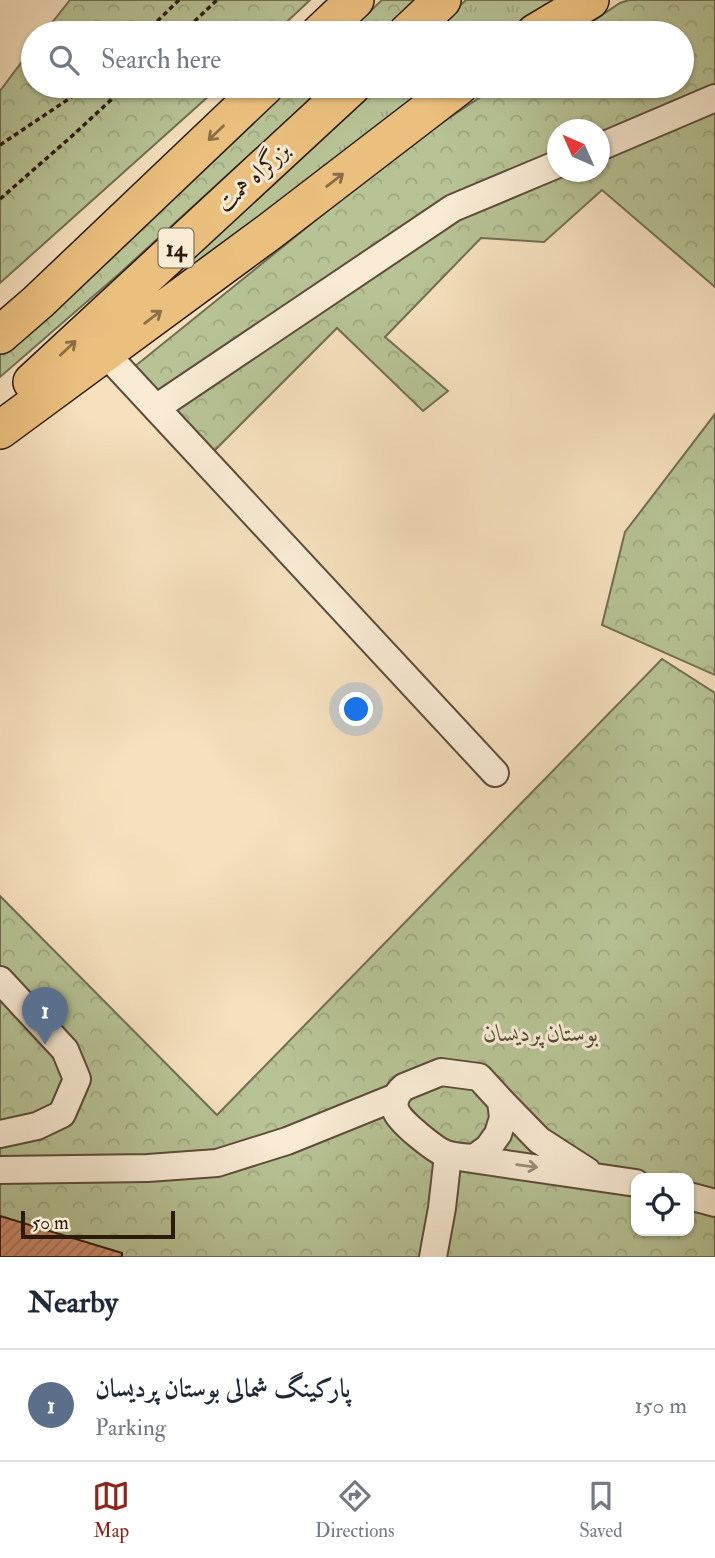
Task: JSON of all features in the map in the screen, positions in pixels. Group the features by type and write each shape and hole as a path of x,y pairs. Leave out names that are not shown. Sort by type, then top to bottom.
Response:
{"highway":[{"path":"420,21 442,0"},
{"path":"555,21 590,0"},
{"path":"332,21 353,1"},
{"name":"14","path":"0,334 38,302 252,98"},
{"name":"بزرگراه همت","path":"0,411 339,98"},
{"path":"0,430 269,232 443,98"}],"lane":[{"path":"610,143 715,98"},
{"path":"156,408 453,208 547,169"},
{"path":"105,353 495,773"},
{"path":"0,980 65,1050 77,1079 62,1114 37,1126 0,1134"},
{"path":"594,1176 539,1140 479,1077 441,1072 404,1087 396,1097 394,1103 398,1115 435,1149 454,1156 631,1182"},
{"path":"0,1170 148,1168 217,1163 287,1141 396,1097"},
{"path":"454,1156 474,1158 488,1148 498,1134 503,1118 501,1101"},
{"path":"433,1257 454,1156"},
{"path":"694,1197 715,1203"}],"path":[{"path":"157,21 179,0"},
{"path":"195,21 217,0"},
{"path":"0,145 70,98"},
{"path":"0,199 113,98"}],"green space":[{"path":"70,0 310,0 288,21 53,21"},
{"path":"382,0 417,0 395,21 360,21"},
{"path":"466,0 569,0 537,21 444,21"},
{"path":"629,0 715,0 715,287 602,190 544,242 481,238 385,337 448,391 423,411 337,328 214,451 134,367 410,144 479,98 694,98 694,21 593,21"},
{"path":"21,63 21,98 207,98 0,283 0,91"},
{"path":"278,98 312,98 120,273 0,377 0,349"},
{"path":"362,98 428,98 65,366"},
{"path":"715,414 715,675 602,625 625,532"},
{"name":"بوستان پردیسان","path":"662,659 715,693 715,1257 0,1257 0,896 217,1115"}],"building":[{"path":"0,1216 122,1253 122,1257 0,1257"}],"place":[{"name":"پارکینگ شمالی بوستان پردیسان","path":"45,1045"}]}
